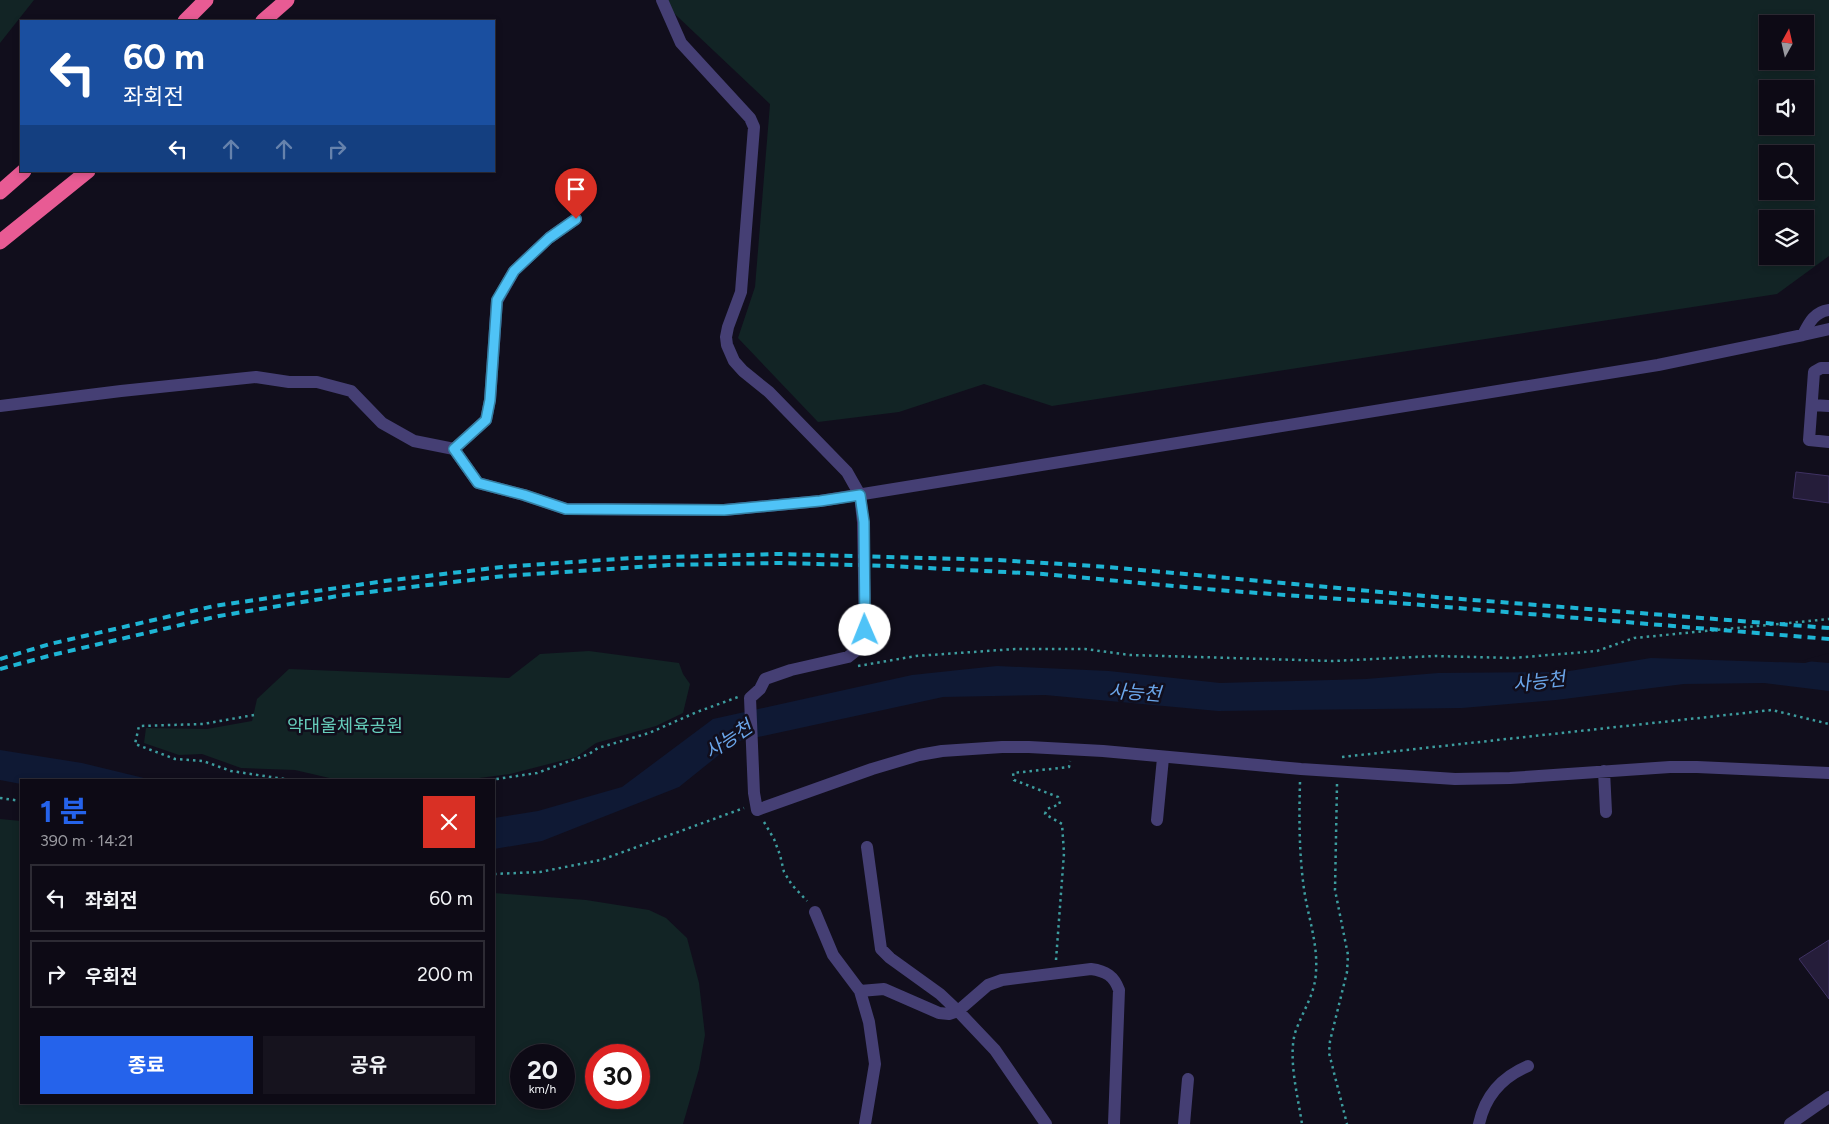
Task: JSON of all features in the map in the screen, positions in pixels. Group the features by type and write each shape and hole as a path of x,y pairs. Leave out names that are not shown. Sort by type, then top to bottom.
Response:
{"highway":[{"path":"186,20 206,0"},
{"path":"264,20 287,0"},
{"path":"0,192 23,172"},
{"path":"0,242 87,172"}],"street":[{"path":"662,0 680,43 750,118 754,127 741,292 728,327 727,345 734,361 743,371 769,392 847,472 860,495 864,522 865,630 862,646 848,657 791,670 765,679 760,688 750,698 754,793 757,810 872,769 919,755 942,751 1002,747 1070,749 1301,770 1455,779 1697,767 1829,772"},
{"path":"454,449 486,420 490,400 497,300 514,271 549,238 576,219"},
{"path":"1803,336 1809,322 1817,314 1829,310"},
{"path":"0,406 256,377 289,382 317,382 351,391 382,422 414,442 454,449 478,483 524,495 566,509 724,510 820,501 860,495 1658,365 1803,336 1829,328"},
{"path":"1829,368 1821,368 1814,372 1809,440 1829,442"},
{"path":"1812,405 1829,406"},
{"path":"1157,820 1163,758"},
{"path":"1604,771 1606,812"},
{"path":"867,848 881,949 958,1010 995,1050 1046,1124"},
{"path":"814,912 833,955 860,991 869,1022 875,1064 865,1124"},
{"path":"860,991 884,989 939,1013 949,1014 958,1010 988,984 1002,980 1091,969 1102,970 1110,974 1119,990 1114,1124"},
{"path":"1479,1124 1486,1102 1496,1088 1506,1077 1528,1066"},
{"path":"1184,1124 1188,1079"},
{"path":"1790,1124 1829,1097"}],"path":[{"path":"853,667 916,656 1015,649 1086,649 1130,655 1333,661 1434,656 1513,658 1597,651 1634,638 1829,619"},
{"path":"495,779 545,770 590,754 598,748 649,733 760,688"},
{"path":"254,715 203,724 139,726 135,744 175,758 203,761 231,771 284,779"},
{"path":"1055,973 1064,853 1062,824 1045,814 1047,809 1060,804 1058,797 1014,780 1013,773 1069,767 1070,749"},
{"path":"1301,770 1300,856 1307,908 1315,936 1316,964 1313,990 1296,1033 1293,1047 1294,1070 1302,1124"},
{"path":"1337,772 1335,890 1348,955 1347,972 1330,1041 1329,1053 1347,1124"},
{"path":"0,798 20,800"},
{"path":"757,810 774,839 784,872 792,886 804,896 814,912"}],"green space":[{"path":"0,0 34,0 0,43"},
{"path":"660,0 1829,0 1829,256 1777,294 1052,406 984,384 899,412 818,422 738,338 755,287 770,104"},
{"name":"약대울체육공원","path":"589,651 679,663 683,674 690,684 683,713 656,726 596,743 576,757 510,774 472,779 334,779 295,770 241,768 202,754 179,755 144,743 146,728 207,729 252,721 257,699 289,669 509,678 540,654"},
{"path":"0,819 20,821 20,1104 495,1104 495,893 586,900 649,910 666,918 687,938 699,983 705,1035 699,1069 683,1124 0,1124"}],"water":[{"name":"사능천","path":"1829,656 1829,691 1764,683 1684,684 1556,700 1462,708 1218,711 1045,695 943,697 735,742 679,787 542,841 495,849 495,818 538,811 622,787 713,719 912,675 997,666 1109,671 1220,683 1366,679 1438,673 1563,672 1651,658 1805,663"},
{"path":"0,750 82,763 148,779 20,779 20,784 0,780"}],"pier":[{"path":"1829,653 1829,663 1794,660 1804,660"}],"building":[{"path":"1796,472 1829,476 1829,503 1793,498"},
{"path":"1829,940 1829,999 1799,959"}],"railway":[{"path":"0,659 50,644 214,606 385,581 502,567 631,558 779,554 998,560 1108,567 1436,597 1829,628"},
{"path":"0,669 219,616 344,595 504,576 669,565 781,563 891,566 1043,574 1217,590 1829,639"}],"route":[{"path":"576,219 549,238 514,271 497,300 490,400 486,420 454,449 478,483 524,495 566,509 724,510 820,501 860,495 864,522 865,630"}]}
